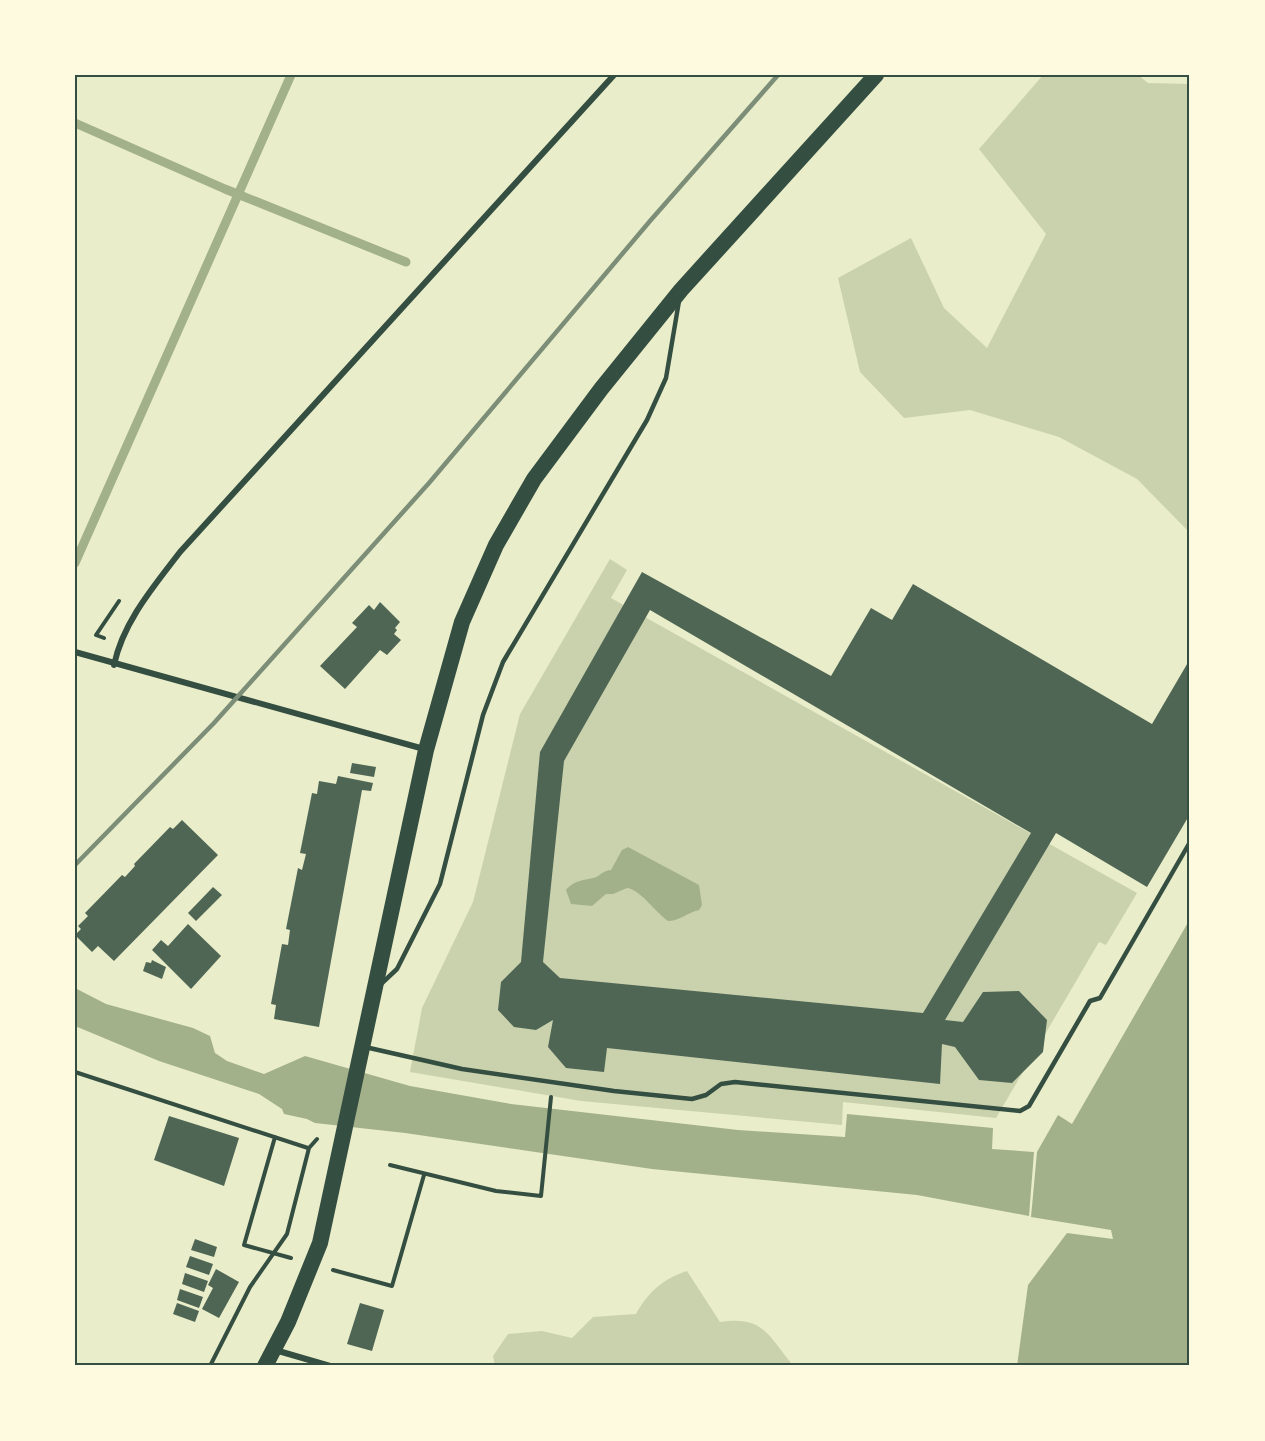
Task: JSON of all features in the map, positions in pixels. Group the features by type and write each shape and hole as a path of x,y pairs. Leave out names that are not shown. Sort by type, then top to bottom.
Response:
{"highway":[{"path":"265,1366 320,1243 426,750 462,622 496,545 534,479 601,389 681,290 876,75"}],"street":[{"path":"114,665 118,645 148,594 180,552 614,75"},
{"path":"75,652 114,665 426,750"},
{"path":"274,1350 330,1366"}],"lane":[{"path":"376,988 397,969 440,885 483,715 502,662 647,420 666,378 681,290"},
{"path":"361,1050 462,1069 692,1100 706,1095 721,1084 735,1082 1020,1111 1029,1106 1090,1001 1100,998 1190,842"}],"path":[{"path":"118,645 96,635 120,599"},
{"path":"75,1072 309,1148"},
{"path":"390,1165 424,1176 496,1191 541,1196 552,1093"},
{"path":"265,1251 244,1245 275,1137"},
{"path":"210,1366 250,1287 287,1234 309,1148 316,1142"},
{"path":"375,1282 392,1286 424,1176"}],"shaded area":[{"path":"1043,75 1138,75 1148,83 1190,84 1190,533 1137,479 1059,437 970,410 904,418 860,372 838,278 911,238 944,308 987,348 1046,234 979,149"},
{"path":"610,559 627,570 611,598 1137,893 1106,945 1099,942 996,1118 843,1102 842,1125 581,1101 410,1072 422,1008 473,902 520,714"},
{"path":"628,847 699,885 702,905 699,910 668,921 643,897 627,888 613,894 606,894 592,906 571,904 566,890 572,884 611,870 622,850"},
{"path":"1190,919 1190,1366 1017,1366 1028,1285 1067,1233 1113,1239 1111,1230 1031,1217 1037,1152 1058,1115 1072,1124"},
{"path":"75,988 106,1004 193,1028 210,1036 215,1053 227,1061 264,1074 305,1056 410,1086 511,1104 738,1130 845,1137 847,1114 993,1128 992,1149 1034,1152 1029,1216 917,1195 652,1169 405,1133 315,1123 284,1114 282,1109 259,1094 159,1061 75,1026"},
{"path":"687,1271 720,1322 755,1324 769,1335 791,1363 797,1366 495,1366 493,1356 508,1334 542,1331 572,1338 593,1317 636,1314 657,1287"}],"building":[{"path":"642,572 831,676 871,608 892,620 913,584 1152,724 1190,659 1190,814 1147,887 1056,833 945,1020 963,1022 983,992 1019,991 1047,1020 1043,1052 1012,1083 979,1080 955,1047 942,1044 940,1084 607,1048 604,1072 566,1068 548,1047 553,1020 536,1030 514,1027 498,1010 501,982 521,962 540,752","holes":["650,610 1031,833 923,1013 560,978 543,962 564,761"]},
{"path":"380,602 400,622 394,634 401,640 387,655 380,650 345,689 320,666 357,627 352,623 369,605 374,610"},
{"path":"352,763 376,767 374,777 350,773"},
{"path":"338,776 373,783 371,791 362,790 319,1027 274,1019 276,1005 271,1004 282,944 288,945 290,930 286,929 298,868 302,870 306,854 300,853 312,793 317,794 319,781 336,784"},
{"path":"182,820 218,855 114,961 98,946 92,952 75,935 81,929 78,926 88,916 85,913 122,875 125,877 135,866 134,864 170,827 173,829"},
{"path":"213,887 222,895 196,921 188,913"},
{"path":"188,924 221,956 191,989 152,950 161,940 168,946"},
{"path":"152,960 166,967 162,979 143,971 146,962 151,963"},
{"path":"169,1116 239,1138 224,1186 154,1160"},
{"path":"195,1239 217,1247 214,1257 191,1250"},
{"path":"190,1256 213,1264 209,1275 186,1267"},
{"path":"216,1269 239,1282 219,1318 202,1309 213,1288 208,1285"},
{"path":"185,1273 208,1281 204,1292 182,1284"},
{"path":"180,1289 203,1297 199,1308 177,1300"},
{"path":"177,1303 199,1311 195,1322 173,1314"},
{"path":"360,1303 384,1310 372,1351 347,1344"}],"waterway":[{"path":"75,563 291,75"},
{"path":"75,123 225,189 406,262"}],"railway":[{"path":"75,865 214,723 429,483 650,221 778,75"}]}
